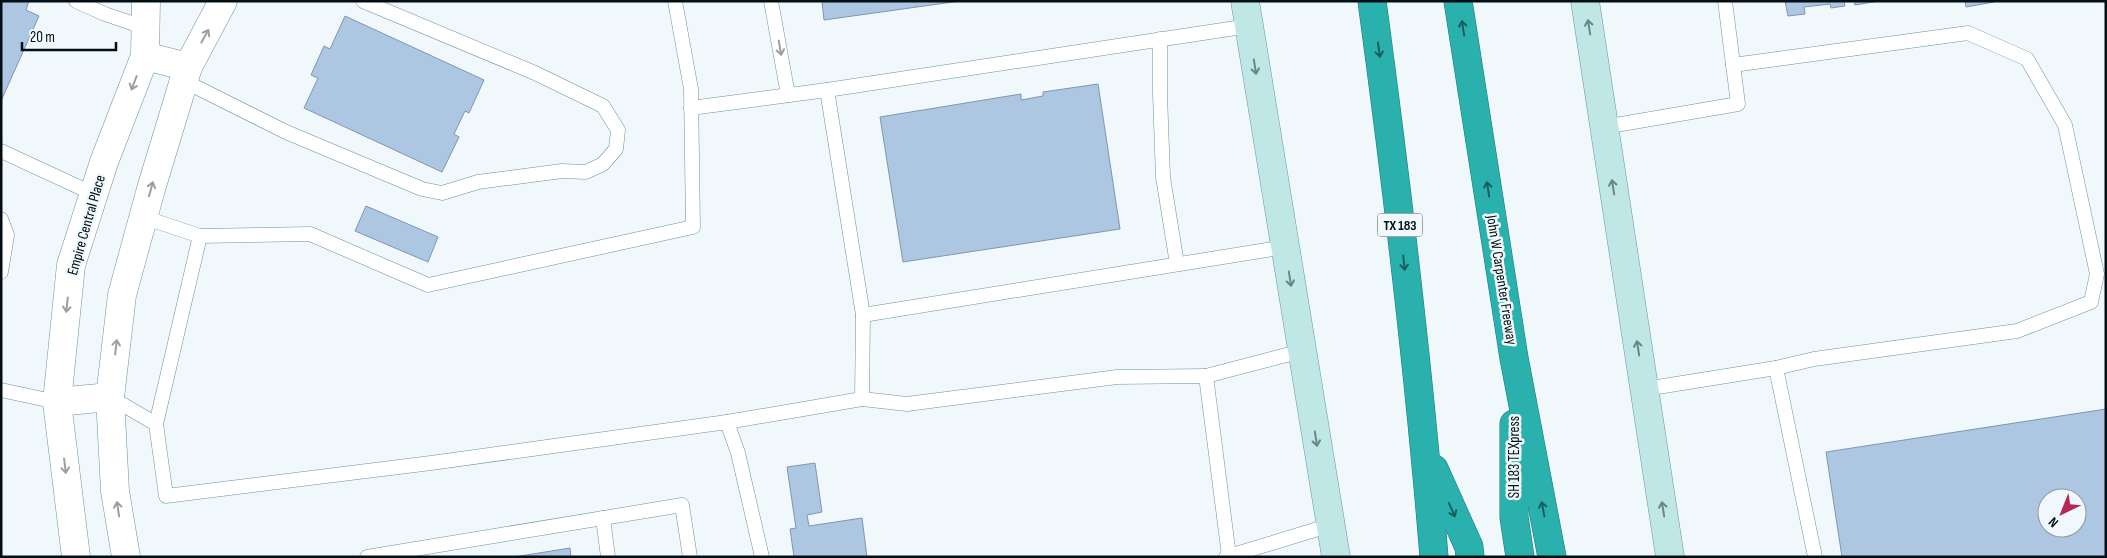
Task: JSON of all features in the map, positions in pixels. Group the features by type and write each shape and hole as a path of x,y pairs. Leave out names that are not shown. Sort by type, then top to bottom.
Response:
{"highway":[{"name":"TX 183","path":"1372,1 1386,102 1425,450 1434,557"},
{"name":"John W Carpenter Freeway","path":"1458,1 1514,358 1552,557"},
{"name":"SH 183 TEXpress","path":"1514,358 1514,517 1520,557"},
{"path":"1425,450 1469,547 1470,557"}],"main road":[{"path":"1585,1 1670,557"},
{"path":"1247,14 1336,557"}],"street":[{"name":"Empire Central Place","path":"76,557 57,402 71,266 94,194 145,56 146,1"},
{"path":"126,557 115,491 110,397 122,295 143,217 186,74 223,1"},
{"path":"145,56 186,74"},
{"path":"57,402 110,397"}],"lane":[{"path":"76,1 105,14 146,28"},
{"path":"186,74 286,132 422,190 442,193 478,182 562,171 586,172 603,164 616,149 618,130 603,106 535,73 363,1"},
{"path":"143,217 200,236 310,234 428,285 693,227 691,89 675,1"},
{"path":"772,1 788,96"},
{"path":"1604,127 1738,104 1725,1"},
{"path":"691,108 788,96 1160,39 1247,14"},
{"path":"1645,389 1776,368 1814,359 2017,332 2091,302 2097,274 2065,125 2027,59 1968,33 1733,65"},
{"path":"1160,39 1160,94 1164,176 1177,264"},
{"path":"827,90 862,315 862,399"},
{"path":"1,151 94,194"},
{"path":"1,219 7,235 1,272"},
{"path":"200,236 156,424 166,496 432,463 727,422 862,399 907,404 1118,377 1206,376 1302,350"},
{"path":"862,315 1285,247"},
{"path":"1776,368 1815,557"},
{"path":"1206,376 1227,556 1331,525"},
{"path":"1,390 57,402"},
{"path":"110,397 156,424"},
{"path":"727,422 738,453 762,557"},
{"path":"367,557 682,506 690,557"},
{"path":"603,518 608,557"}],"building":[{"path":"1,1 29,1 26,10 39,16 1,101"},
{"path":"822,1 960,1 824,20"},
{"path":"1785,1 1844,1 1845,6 1831,8 1830,4 1804,7 1805,14 1788,16"},
{"path":"1854,1 1879,1 1855,5"},
{"path":"1965,1 1994,1 1994,2 1966,7"},
{"path":"345,16 484,80 469,113 465,111 454,134 459,137 442,172 304,108 318,78 311,75 324,46 330,49"},
{"path":"1098,84 1120,229 903,262 880,117 1021,94 1021,100 1043,96 1043,92"},
{"path":"366,206 438,237 428,262 355,231"},
{"path":"2106,409 2106,557 1842,557 1826,452"},
{"path":"815,463 822,512 807,515 809,526 862,518 867,557 794,557 790,529 796,528 787,467"},
{"path":"570,548 571,557 514,557"}]}
